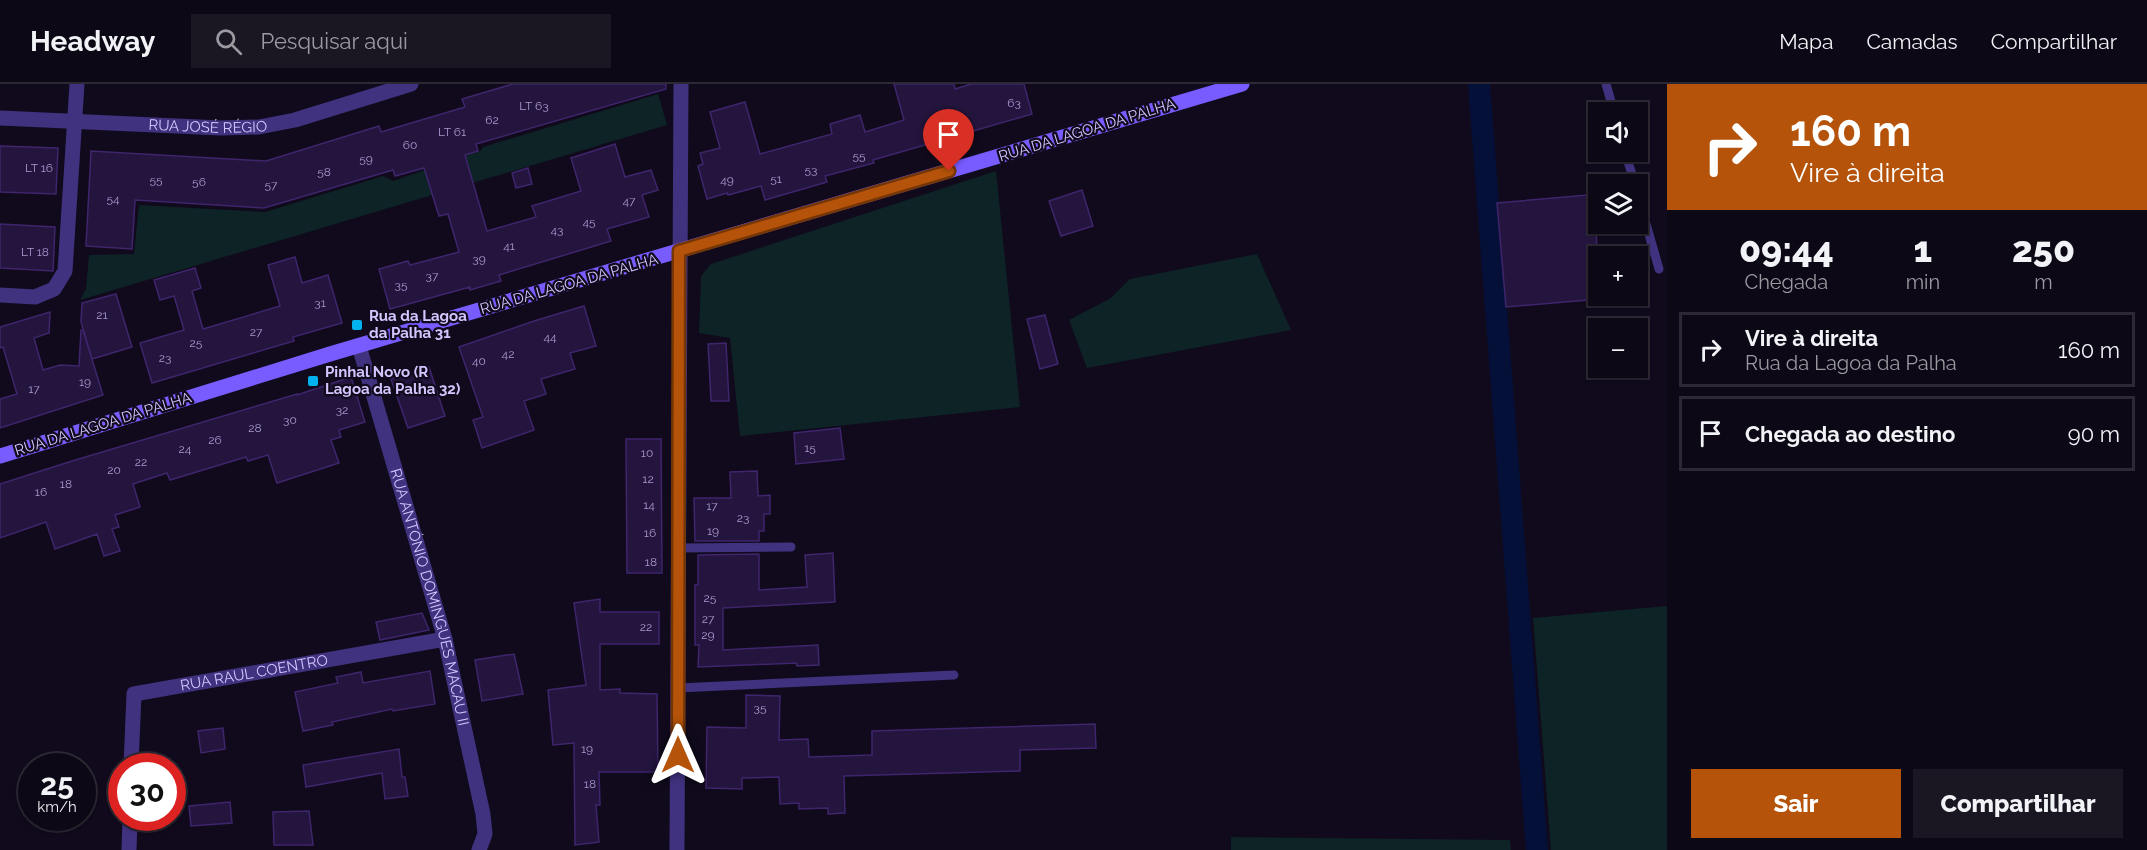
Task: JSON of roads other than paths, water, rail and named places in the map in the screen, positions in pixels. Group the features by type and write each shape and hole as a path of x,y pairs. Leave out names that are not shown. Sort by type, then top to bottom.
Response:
{"street":[{"path":"0,295 35,297 54,290 65,271 77,84"},
{"name":"RUA JOSÉ RÉGIO","path":"0,118 75,123 222,128 259,127 295,120 411,84"},
{"path":"677,850 681,84"},
{"name":"RUA DA LAGOA DA PALHA","path":"0,456 358,346 1242,84"},
{"name":"RUA ANTÓNIO DOMINGUES MACAU II","path":"358,346 445,639 483,814 485,834 479,850"},
{"name":"RUA RAUL COENTRO","path":"132,753 134,694 445,639"},
{"path":"129,850 130,831"}],"lane":[{"path":"1606,84 1611,102"},
{"path":"1648,231 1659,269"},
{"path":"678,548 791,547"},
{"path":"678,688 954,675"}],"waterway":[{"path":"1479,84 1537,850"}],"place":[{"name":"Rua da Lagoa da Palha 31","path":"357,325"},
{"name":"Pinhal Novo (R Lagoa da Palha 32)","path":"313,381"}]}
